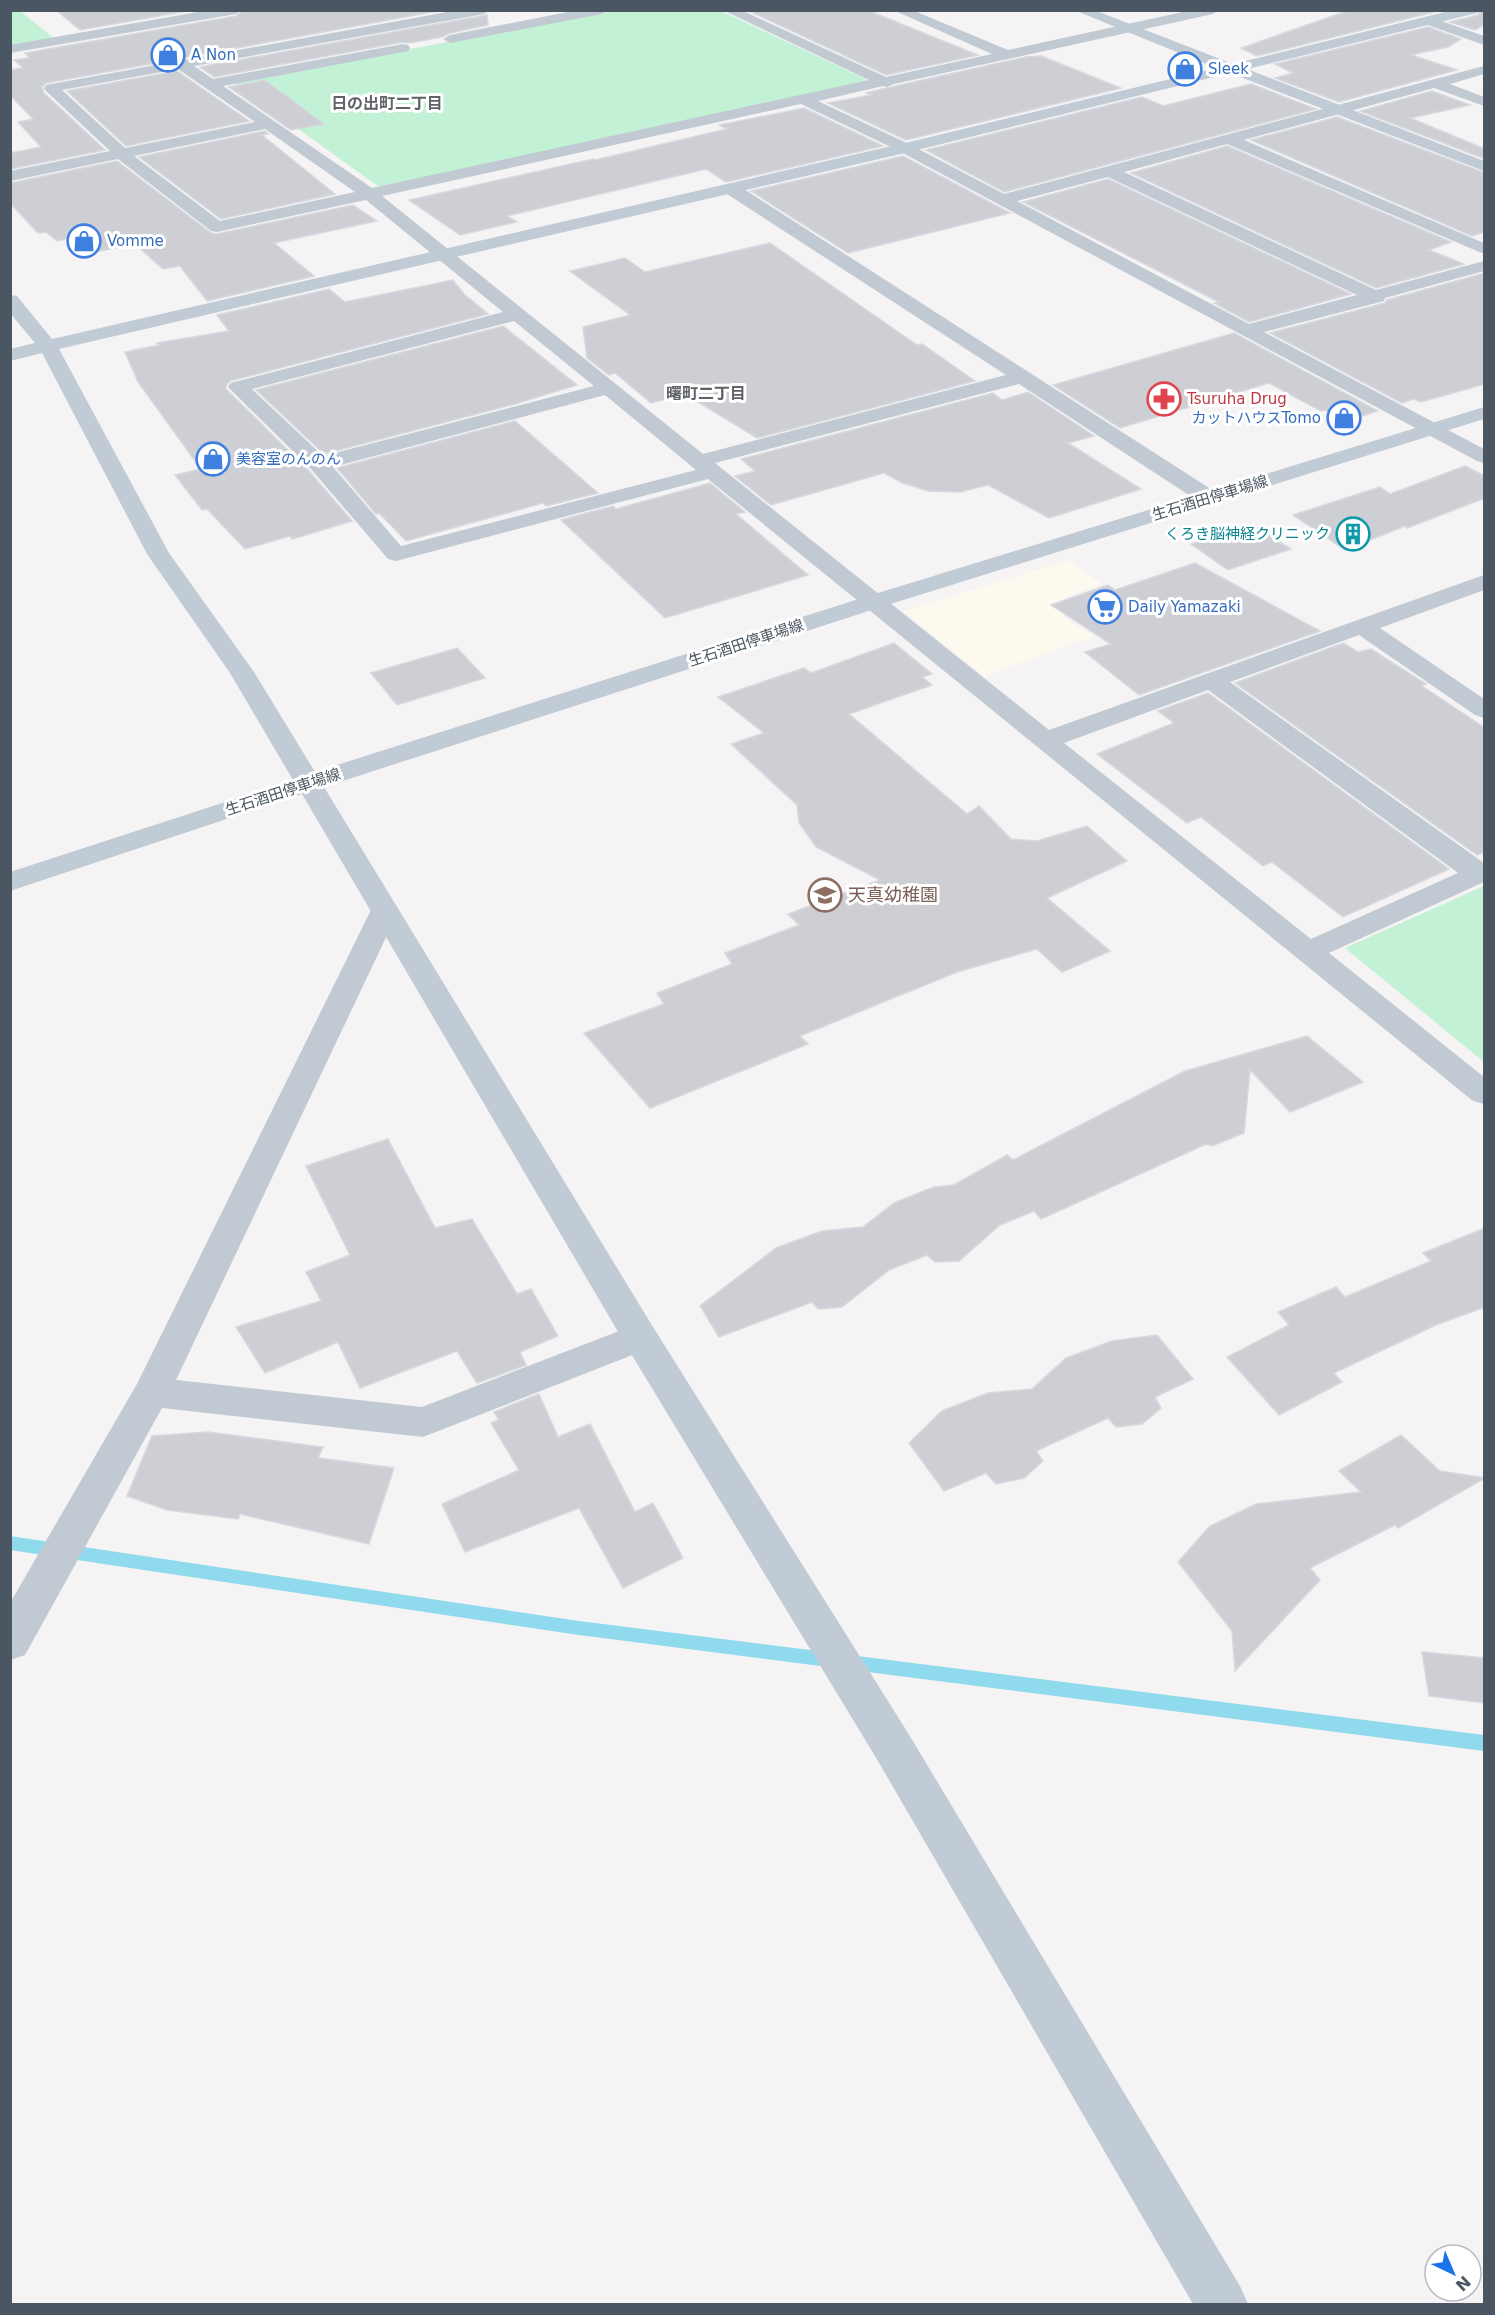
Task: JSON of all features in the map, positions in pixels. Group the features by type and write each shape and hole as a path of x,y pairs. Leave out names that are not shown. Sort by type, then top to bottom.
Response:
{"street":[{"path":"10,49 236,10"},
{"path":"484,10 51,88 122,154 217,227 887,83 1213,10"},
{"path":"441,41 602,10"},
{"path":"729,10 887,83"},
{"path":"899,10 1009,56"},
{"path":"1080,10 1485,166"},
{"path":"10,356 1234,70 1472,10"},
{"path":"1430,21 1485,41"},
{"path":"210,84 418,45"},
{"path":"181,64 369,194 1485,1093"},
{"path":"1002,200 1485,70"},
{"path":"1434,84 1485,102"},
{"path":"806,100 904,148 1485,457"},
{"path":"10,176 268,124"},
{"path":"1229,139 1485,249"},
{"path":"1111,172 1377,297"},
{"path":"730,188 1209,498"},
{"path":"1248,330 1485,266"},
{"path":"10,300 48,347 158,555 242,672 640,1337 893,1748 1222,2304"},
{"path":"518,314 238,387 319,464 396,554 1023,377"},
{"path":"319,464 609,388"},
{"name":"生石酒田停車場線","path":"10,882 873,602 1485,413"},
{"path":"1047,740 1485,582"},
{"path":"1362,626 1485,710"},
{"path":"1212,681 1482,874"},
{"path":"1309,951 1482,874"},
{"path":"10,1641 152,1392 385,910"},
{"path":"152,1392 423,1422 640,1337"}],"shaded area":[{"path":"1069,560 1102,584 1067,596 1064,617 1094,636 985,676 903,611"}],"green space":[{"path":"621,10 721,11 866,79 865,83 379,187 233,82"},
{"path":"11,11 20,11 55,39 11,47"},
{"path":"1484,886 1484,1062 1345,948"}],"building":[{"path":"56,10 193,10 80,30"},
{"path":"244,10 443,10 46,83 42,87 44,93 105,150 10,169 10,153 41,147 18,122 33,119 10,95 10,70 23,68 14,60 29,58 25,53 236,16"},
{"path":"747,10 867,10 978,55 886,75"},
{"path":"1350,10 1442,10 1257,56 1241,48"},
{"path":"1480,10 1485,10 1485,24 1475,30 1450,22 1478,15"},
{"path":"487,15 488,25 409,43 403,42 214,77 200,67"},
{"path":"1428,27 1461,39 1448,47 1411,55 1457,70 1339,102 1275,78 1293,73 1275,64"},
{"path":"1041,56 1121,88 906,140 828,103 871,95 866,93 1026,57"},
{"path":"177,71 249,121 126,146 67,91"},
{"path":"265,80 324,124 291,130 229,87"},
{"path":"1251,84 1316,109 1004,192 926,150 1142,97 1163,106"},
{"path":"1432,91 1470,105 1410,118 1485,149 1485,159 1360,111"},
{"path":"804,108 883,146 726,182 706,169 507,216 517,222 460,235 409,200 595,160 727,129 719,125"},
{"path":"1337,117 1485,173 1485,232 1472,236 1251,140"},
{"path":"265,131 268,134 262,135 335,194 221,219 139,157"},
{"path":"1227,146 1451,242 1429,250 1464,264 1376,288 1131,173"},
{"path":"903,156 1010,213 848,253 751,191"},
{"path":"117,161 211,233 217,234 353,205 377,221 274,243 314,276 207,301 180,266 163,269 135,244 90,253 74,237 57,241 46,232 38,233 10,203 10,183"},
{"path":"1108,179 1351,294 1249,322 1214,303 1219,302 1023,202"},
{"path":"770,243 917,345 922,344 975,381 757,438 685,394 651,403 615,373 609,375 587,358 583,327 630,315 570,271 625,258 645,272"},
{"path":"1485,273 1485,384 1421,402 1414,399 1402,403 1270,333 1385,303 1387,300"},
{"path":"453,280 464,294 488,314 230,381 226,386 226,389 309,471 352,521 292,539 290,536 245,549 207,509 202,510 175,475 201,469 138,382 125,352 159,345 157,343 229,331 217,315 329,289 345,302"},
{"path":"503,326 577,385 515,404 324,454 256,390"},
{"path":"1234,333 1378,411 1345,421 1269,383 1120,428 1053,385"},
{"path":"1028,392 1094,436 1068,443 1141,489 1049,518 988,485 960,492 928,491 903,483 884,473 771,505 735,476 755,471 741,459 993,393 1002,400"},
{"path":"515,421 598,493 546,506 543,503 406,541 379,513 376,514 337,468"},
{"path":"1465,466 1485,476 1485,498 1345,550 1293,515 1380,487 1390,494"},
{"path":"710,483 745,512 736,514 808,575 665,618 561,520 613,506 616,509"},
{"path":"1252,525 1291,549 1228,570 1191,544"},
{"path":"1195,563 1320,631 1139,695 1085,652 1111,644 1051,605 1108,585 1115,590"},
{"path":"894,643 932,674 922,677 932,685 849,714 967,814 979,806 1011,839 1037,841 1087,826 1127,861 1047,898 1110,951 1062,972 1037,949 957,972 800,1036 808,1044 650,1108 584,1033 664,1004 657,993 732,964 725,953 799,925 788,914 880,880 816,847 799,823 797,805 731,744 764,733 718,697 804,668 811,673"},
{"path":"1343,643 1358,652 1371,649 1426,684 1422,686 1485,728 1485,852 1477,855 1235,683"},
{"path":"457,648 485,678 397,705 371,673"},
{"path":"1208,693 1449,869 1343,917 1272,862 1263,866 1201,817 1187,823 1097,754 1174,723 1158,711"},
{"path":"1307,1036 1363,1082 1290,1112 1250,1070 1244,1133 1212,1146 1206,1144 1041,1219 1034,1211 1000,1225 959,1261 935,1262 927,1255 889,1270 842,1307 818,1309 812,1302 719,1337 700,1306 776,1248 822,1231 863,1227 894,1203 934,1187 954,1185 1007,1155 1013,1160 1185,1071"},
{"path":"388,1139 435,1228 472,1219 517,1294 531,1289 558,1336 520,1352 526,1365 477,1383 457,1351 360,1388 338,1342 265,1373 236,1327 321,1301 306,1272 350,1255 306,1166"},
{"path":"1485,1228 1485,1307 1436,1325 1334,1373 1342,1382 1279,1415 1227,1357 1289,1325 1278,1312 1336,1287 1345,1297 1431,1261 1423,1253"},
{"path":"1157,1335 1193,1379 1155,1397 1161,1408 1142,1424 1116,1427 1108,1418 1036,1451 1043,1461 1024,1478 996,1484 986,1473 944,1491 909,1443 942,1411 988,1393 1032,1389 1066,1358 1112,1341"},
{"path":"539,1394 558,1437 590,1424 635,1512 653,1503 683,1558 623,1588 579,1508 465,1552 442,1504 519,1470 491,1423 499,1420 494,1412"},
{"path":"208,1432 323,1447 318,1458 394,1468 369,1544 240,1514 238,1519 167,1510 127,1496 152,1436"},
{"path":"1401,1435 1440,1471 1485,1478 1398,1528 1395,1525 1310,1568 1320,1580 1235,1671 1232,1631 1178,1562 1210,1526 1256,1504 1361,1492 1339,1471"},
{"path":"1422,1652 1485,1658 1485,1703 1429,1696"}],"waterway":[{"path":"10,1543 579,1628 1484,1743"}],"place":[{"name":"A Non","path":"168,55"},
{"name":"Sleek","path":"1185,69"},
{"name":"Vomme","path":"84,241"},
{"name":"Tsuruha Drug","path":"1164,399"},
{"name":"カットハウスTomo","path":"1344,418"},
{"name":"美容室のんのん","path":"213,459"},
{"name":"くろき脳神経クリニック","path":"1353,534"},
{"name":"Daily Yamazaki","path":"1105,607"},
{"name":"天真幼稚園","path":"825,895"}],"district":[{"name":"日の出町二丁目","path":"387,103"},
{"name":"曙町二丁目","path":"706,393"}]}
